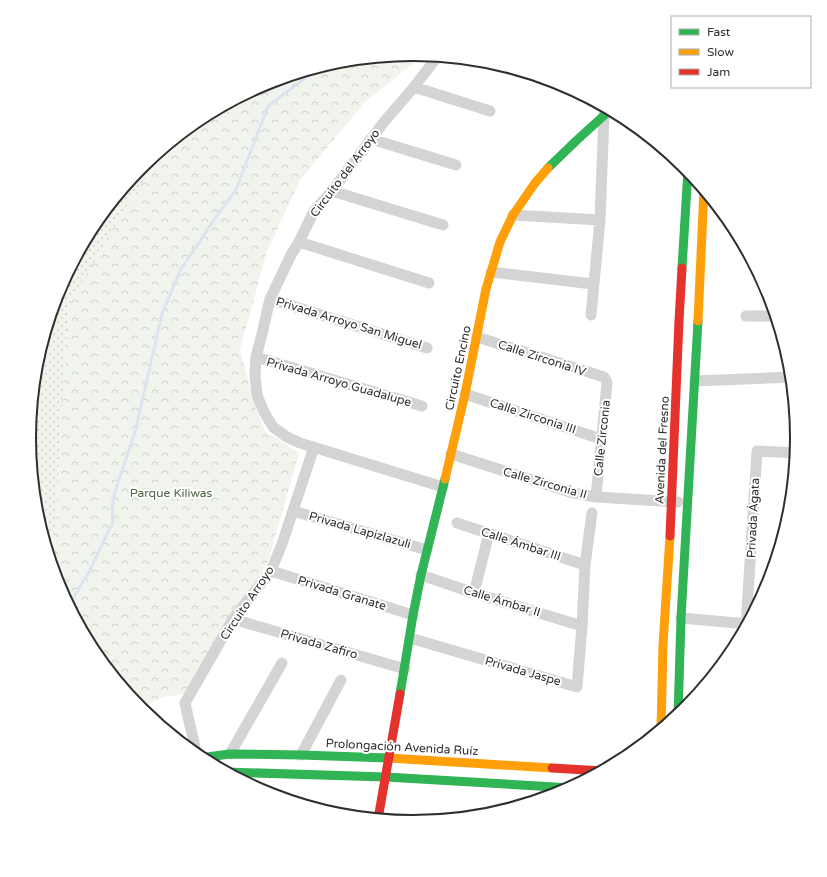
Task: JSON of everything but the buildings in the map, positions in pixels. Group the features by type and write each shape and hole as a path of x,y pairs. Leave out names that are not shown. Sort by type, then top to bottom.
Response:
{"street":[{"name":"Circuito del Arroyo","path":"434,62 384,122 332,191 314,211 270,299 256,357 255,375 257,395 264,412 273,427 287,437 300,443 443,487"},
{"path":"414,87 490,111"},
{"name":"Circuito Encino","path":"379,814 421,575 465,394 486,288 500,242 513,215 535,183 556,160 605,114"},
{"path":"591,315 600,220 607,115"},
{"path":"371,139 456,165"},
{"name":"Avenida del Fresno","path":"661,723 663,645 672,502 679,321 687,180"},
{"path":"332,191 443,225"},
{"path":"678,707 681,618 695,382 704,198"},
{"path":"513,215 600,220"},
{"path":"299,242 429,283"},
{"path":"491,272 593,284"},
{"name":"Privada Arroyo San Miguel","path":"270,299 427,348"},
{"path":"746,316 771,316"},
{"name":"Calle Zirconia IV","path":"477,337 604,377 606,380"},
{"name":"Privada Arroyo Guadalupe","path":"256,357 422,406"},
{"path":"695,382 786,377"},
{"name":"Calle Zirconia","path":"596,497 607,383 606,380"},
{"name":"Calle Zirconia III","path":"465,394 601,439"},
{"name":"Circuito Arroyo","path":"195,746 185,703 233,619 271,571 282,544 314,447"},
{"name":"Privada Ágata","path":"748,613 757,451 790,453"},
{"name":"Calle Zirconia II","path":"451,454 573,493 596,497 688,502"},
{"name":"Privada Lapizlazuli","path":"293,511 427,550"},
{"path":"582,626 585,565 592,513"},
{"name":"Calle Ámbar III","path":"457,523 585,565"},
{"path":"474,592 489,533"},
{"name":"Privada Granate","path":"271,571 414,615"},
{"name":"Calle Ámbar II","path":"421,575 582,626"},
{"path":"681,618 742,624"},
{"name":"Privada Zafiro","path":"233,619 405,670"},
{"name":"Privada Jaspe","path":"410,638 577,687 582,626"},
{"path":"230,754 282,663"},
{"path":"302,755 342,680"},
{"name":"Prolongación Avenida Ruíz","path":"210,756 230,754 390,758 592,770"},
{"path":"239,772 386,777 558,787"}],"green space":[{"name":"Parque Kiliwas","path":"416,61 365,102 300,180 266,254 240,350 254,403 265,431 299,453 268,562 187,694 163,697 147,705 114,668 87,627 65,583 52,545 56,526 61,417 69,305 118,220 153,166 165,155 204,125 247,100 292,81 340,68 364,64"},
{"path":"155,165 69,305 61,417 56,526 52,545 43,512 39,488 36,438 39,389 49,341 65,294 87,250 114,209"}],"waterway":[{"path":"72,599 89,572 113,522 112,507 115,492 135,432 162,314 181,269 236,190 268,106 307,77"}],"traffic: fast":[{"path":"548,168 605,114"},
{"path":"682,268 687,180"},
{"path":"678,707 681,618 698,321"},
{"path":"400,694 421,575 445,479"},
{"path":"211,756 230,754 389,758"},
{"path":"239,772 386,777 558,787"}],"traffic: slow":[{"path":"445,479 465,394 486,289 500,242 513,215 535,183 548,168"},
{"path":"698,321 704,198"},
{"path":"661,723 663,645 670,536"},
{"path":"389,758 552,768"}],"traffic: jam":[{"path":"670,536 682,268"},
{"path":"379,814 400,694"},
{"path":"552,768 592,770"}]}
